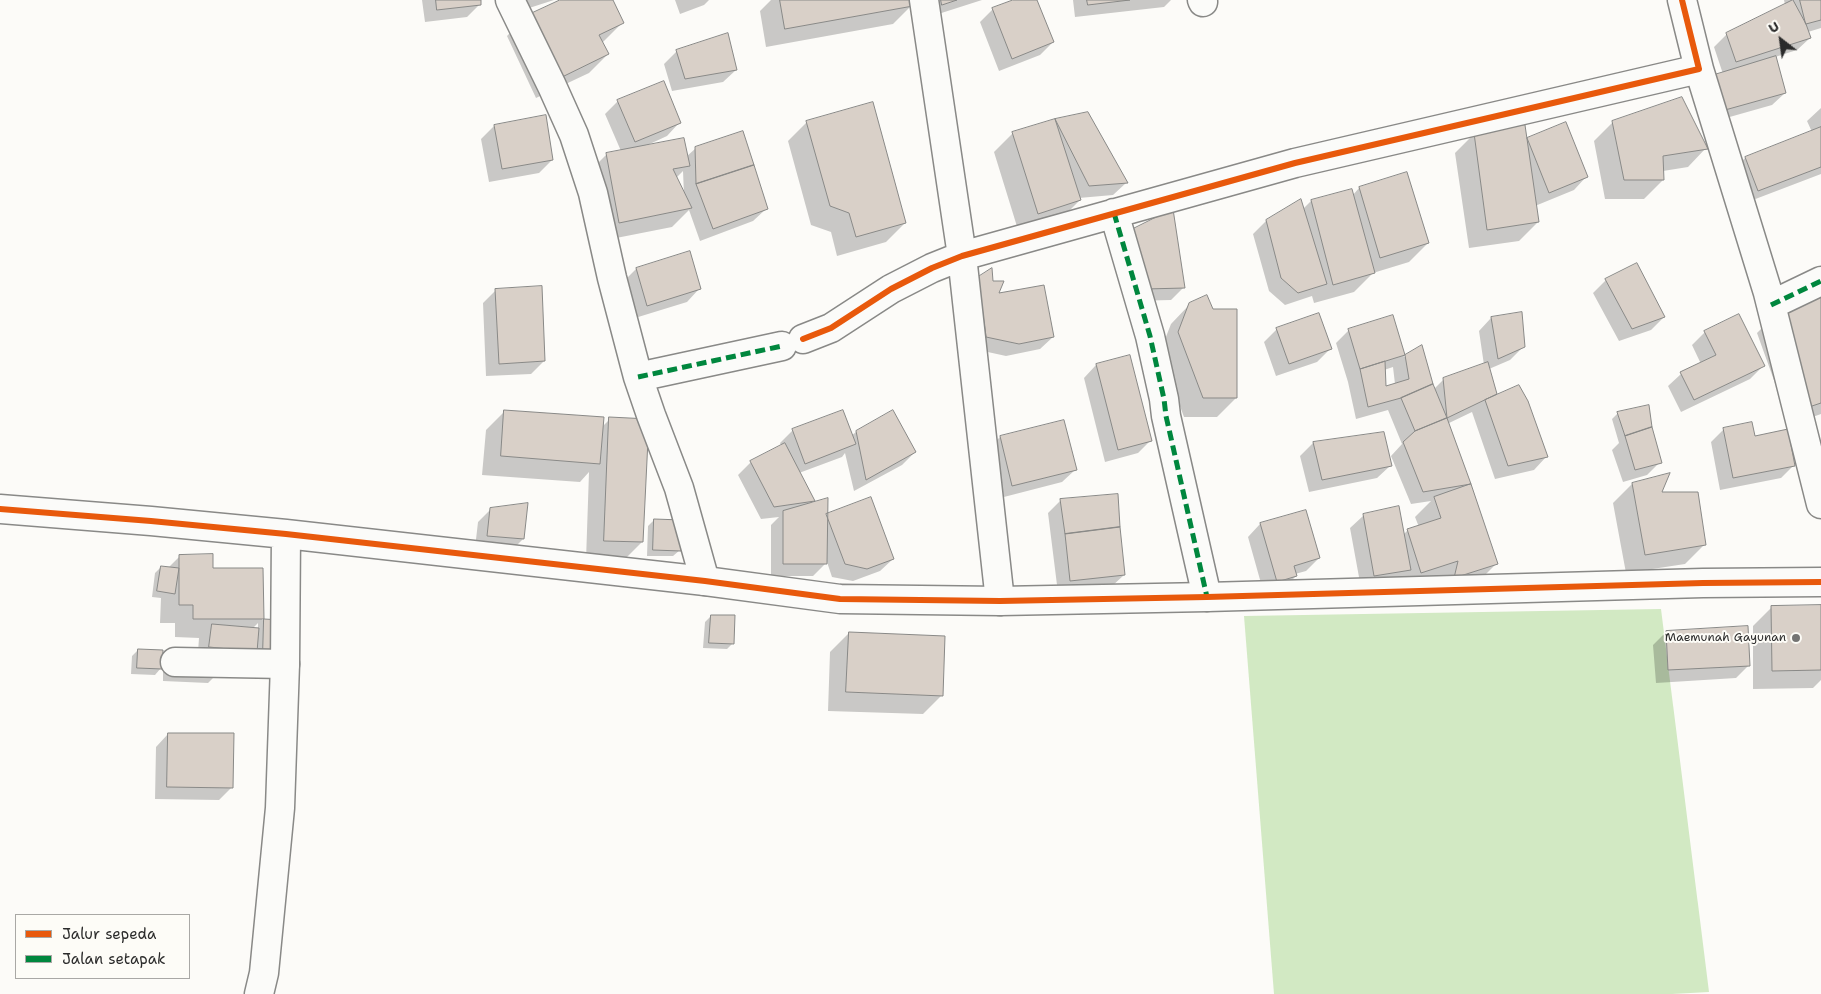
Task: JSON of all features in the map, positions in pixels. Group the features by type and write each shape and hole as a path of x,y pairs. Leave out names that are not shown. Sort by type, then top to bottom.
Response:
{"street":[{"path":"510,0 552,86 576,143 593,193 612,278 638,377 679,488 705,580"},
{"path":"924,0 962,256 1000,601"},
{"path":"1682,0 1699,69 1770,305 1821,504"},
{"path":"638,377 792,342 831,328 891,289 932,268 962,256 1295,164 1699,69"},
{"path":"1114,213 1150,336 1207,597"},
{"path":"1770,305 1821,281"},
{"path":"0,509 286,534 705,580 840,599 1000,601 1703,583 1821,582"},
{"path":"259,994 264,973 280,808 285,664 286,534"},
{"path":"174,662 285,664"}],"green space":[{"path":"1661,609 1709,992 1672,994 1274,994 1244,616"}],"building":[{"path":"436,0 481,0 481,5 437,10"},
{"path":"560,0 613,0 624,23 599,35 609,54 556,80 526,16"},
{"path":"780,0 912,0 913,6 785,29"},
{"path":"941,0 957,0 942,5"},
{"path":"1013,0 1037,0 1054,42 1012,59 992,8"},
{"path":"1087,0 1130,0 1088,5"},
{"path":"1793,0 1811,38 1736,62 1726,33"},
{"path":"1800,0 1821,0 1821,20 1806,24"},
{"path":"728,33 737,70 685,79 676,50"},
{"path":"1776,56 1786,93 1725,110 1711,76"},
{"path":"664,81 681,123 635,142 617,100"},
{"path":"1682,97 1708,149 1663,156 1664,180 1624,180 1612,121"},
{"path":"873,102 906,223 856,237 849,213 830,206 806,121"},
{"path":"1088,112 1128,183 1089,186 1055,119"},
{"path":"546,115 553,160 502,169 494,125"},
{"path":"1055,119 1081,200 1038,214 1012,132"},
{"path":"1566,122 1588,177 1549,193 1527,138"},
{"path":"1525,125 1539,222 1487,230 1474,133"},
{"path":"1821,127 1821,167 1758,191 1745,157"},
{"path":"743,131 754,165 696,184 695,147"},
{"path":"684,138 690,166 673,169 692,208 619,223 606,153"},
{"path":"754,165 768,209 713,229 696,184"},
{"path":"1407,172 1429,243 1380,258 1359,187"},
{"path":"1352,189 1375,273 1333,285 1311,200"},
{"path":"1301,199 1327,284 1298,293 1281,278 1266,220"},
{"path":"1173,209 1185,288 1145,289 1131,230"},
{"path":"690,251 701,289 647,306 636,268"},
{"path":"1637,263 1665,317 1632,329 1605,279"},
{"path":"992,268 993,281 1004,281 999,293 1044,285 1054,337 1019,344 986,337 978,277"},
{"path":"542,286 545,361 499,364 495,289"},
{"path":"1207,295 1213,309 1237,309 1237,398 1203,398 1178,332 1189,303"},
{"path":"1821,296 1821,403 1809,407 1775,312"},
{"path":"1522,312 1525,347 1498,359 1491,317"},
{"path":"1319,313 1332,349 1289,364 1276,328"},
{"path":"1739,314 1765,366 1694,400 1680,372 1716,355 1704,331"},
{"path":"1393,315 1405,355 1360,369 1348,329"},
{"path":"1422,345 1433,384 1401,398 1368,407 1360,369 1385,361 1386,386 1409,379 1405,355"},
{"path":"1130,355 1152,441 1118,450 1096,364"},
{"path":"1488,362 1497,394 1447,418 1443,378"},
{"path":"1433,384 1447,418 1415,431 1401,398"},
{"path":"1519,385 1528,401 1548,457 1508,466 1485,400"},
{"path":"1649,405 1652,427 1625,436 1617,412"},
{"path":"504,410 604,417 600,464 501,456"},
{"path":"843,410 856,444 805,464 792,429"},
{"path":"893,410 916,452 866,480 856,431"},
{"path":"609,417 649,419 643,542 604,541"},
{"path":"1447,418 1471,484 1423,492 1403,442 1415,431"},
{"path":"1064,420 1077,470 1012,486 1000,436"},
{"path":"1752,422 1755,436 1788,429 1795,466 1733,478 1723,428"},
{"path":"1652,427 1662,463 1635,470 1625,436"},
{"path":"1384,432 1392,466 1322,480 1313,442"},
{"path":"785,443 815,501 774,507 750,461"},
{"path":"1670,473 1662,492 1698,492 1706,545 1645,555 1632,483"},
{"path":"1471,484 1498,564 1454,578 1458,561 1421,573 1407,529 1441,518 1434,497"},
{"path":"1118,494 1120,527 1065,534 1060,499"},
{"path":"871,497 894,559 867,569 845,564 826,514"},
{"path":"828,498 827,564 783,564 783,511"},
{"path":"528,503 524,539 487,536 490,508"},
{"path":"1399,506 1411,570 1374,576 1363,514"},
{"path":"1306,510 1320,558 1294,566 1297,576 1277,582 1260,523"},
{"path":"654,519 682,520 681,551 653,550"},
{"path":"1120,527 1125,575 1070,581 1065,534"},
{"path":"213,554 213,568 263,568 264,619 193,619 193,605 179,605 179,555"},
{"path":"161,566 179,568 175,594 157,591"},
{"name":"Maemunah Gayunan","path":"1821,605 1821,670 1772,671 1771,606"},
{"path":"711,615 735,615 734,644 709,643"},
{"path":"264,619 282,620 281,654 263,653"},
{"path":"212,624 259,628 257,652 209,647"},
{"path":"1748,626 1750,666 1668,670 1666,631"},
{"path":"849,632 945,636 943,696 846,692"},
{"path":"138,649 163,650 162,669 137,668"},
{"path":"168,733 234,733 233,788 167,787"}],"marked path":[{"path":"1114,213 1150,336 1207,597"},
{"path":"1771,305 1821,281"},
{"path":"638,377 782,346"}],"cycle path":[{"path":"803,339 831,328 891,289 932,268 962,256 1295,163 1699,69 1682,0"},
{"path":"0,509 286,534 705,581 840,599 1000,601 1703,583 1821,582"}],"place":[{"name":"Maemunah Gayunan","path":"1796,638"}]}
